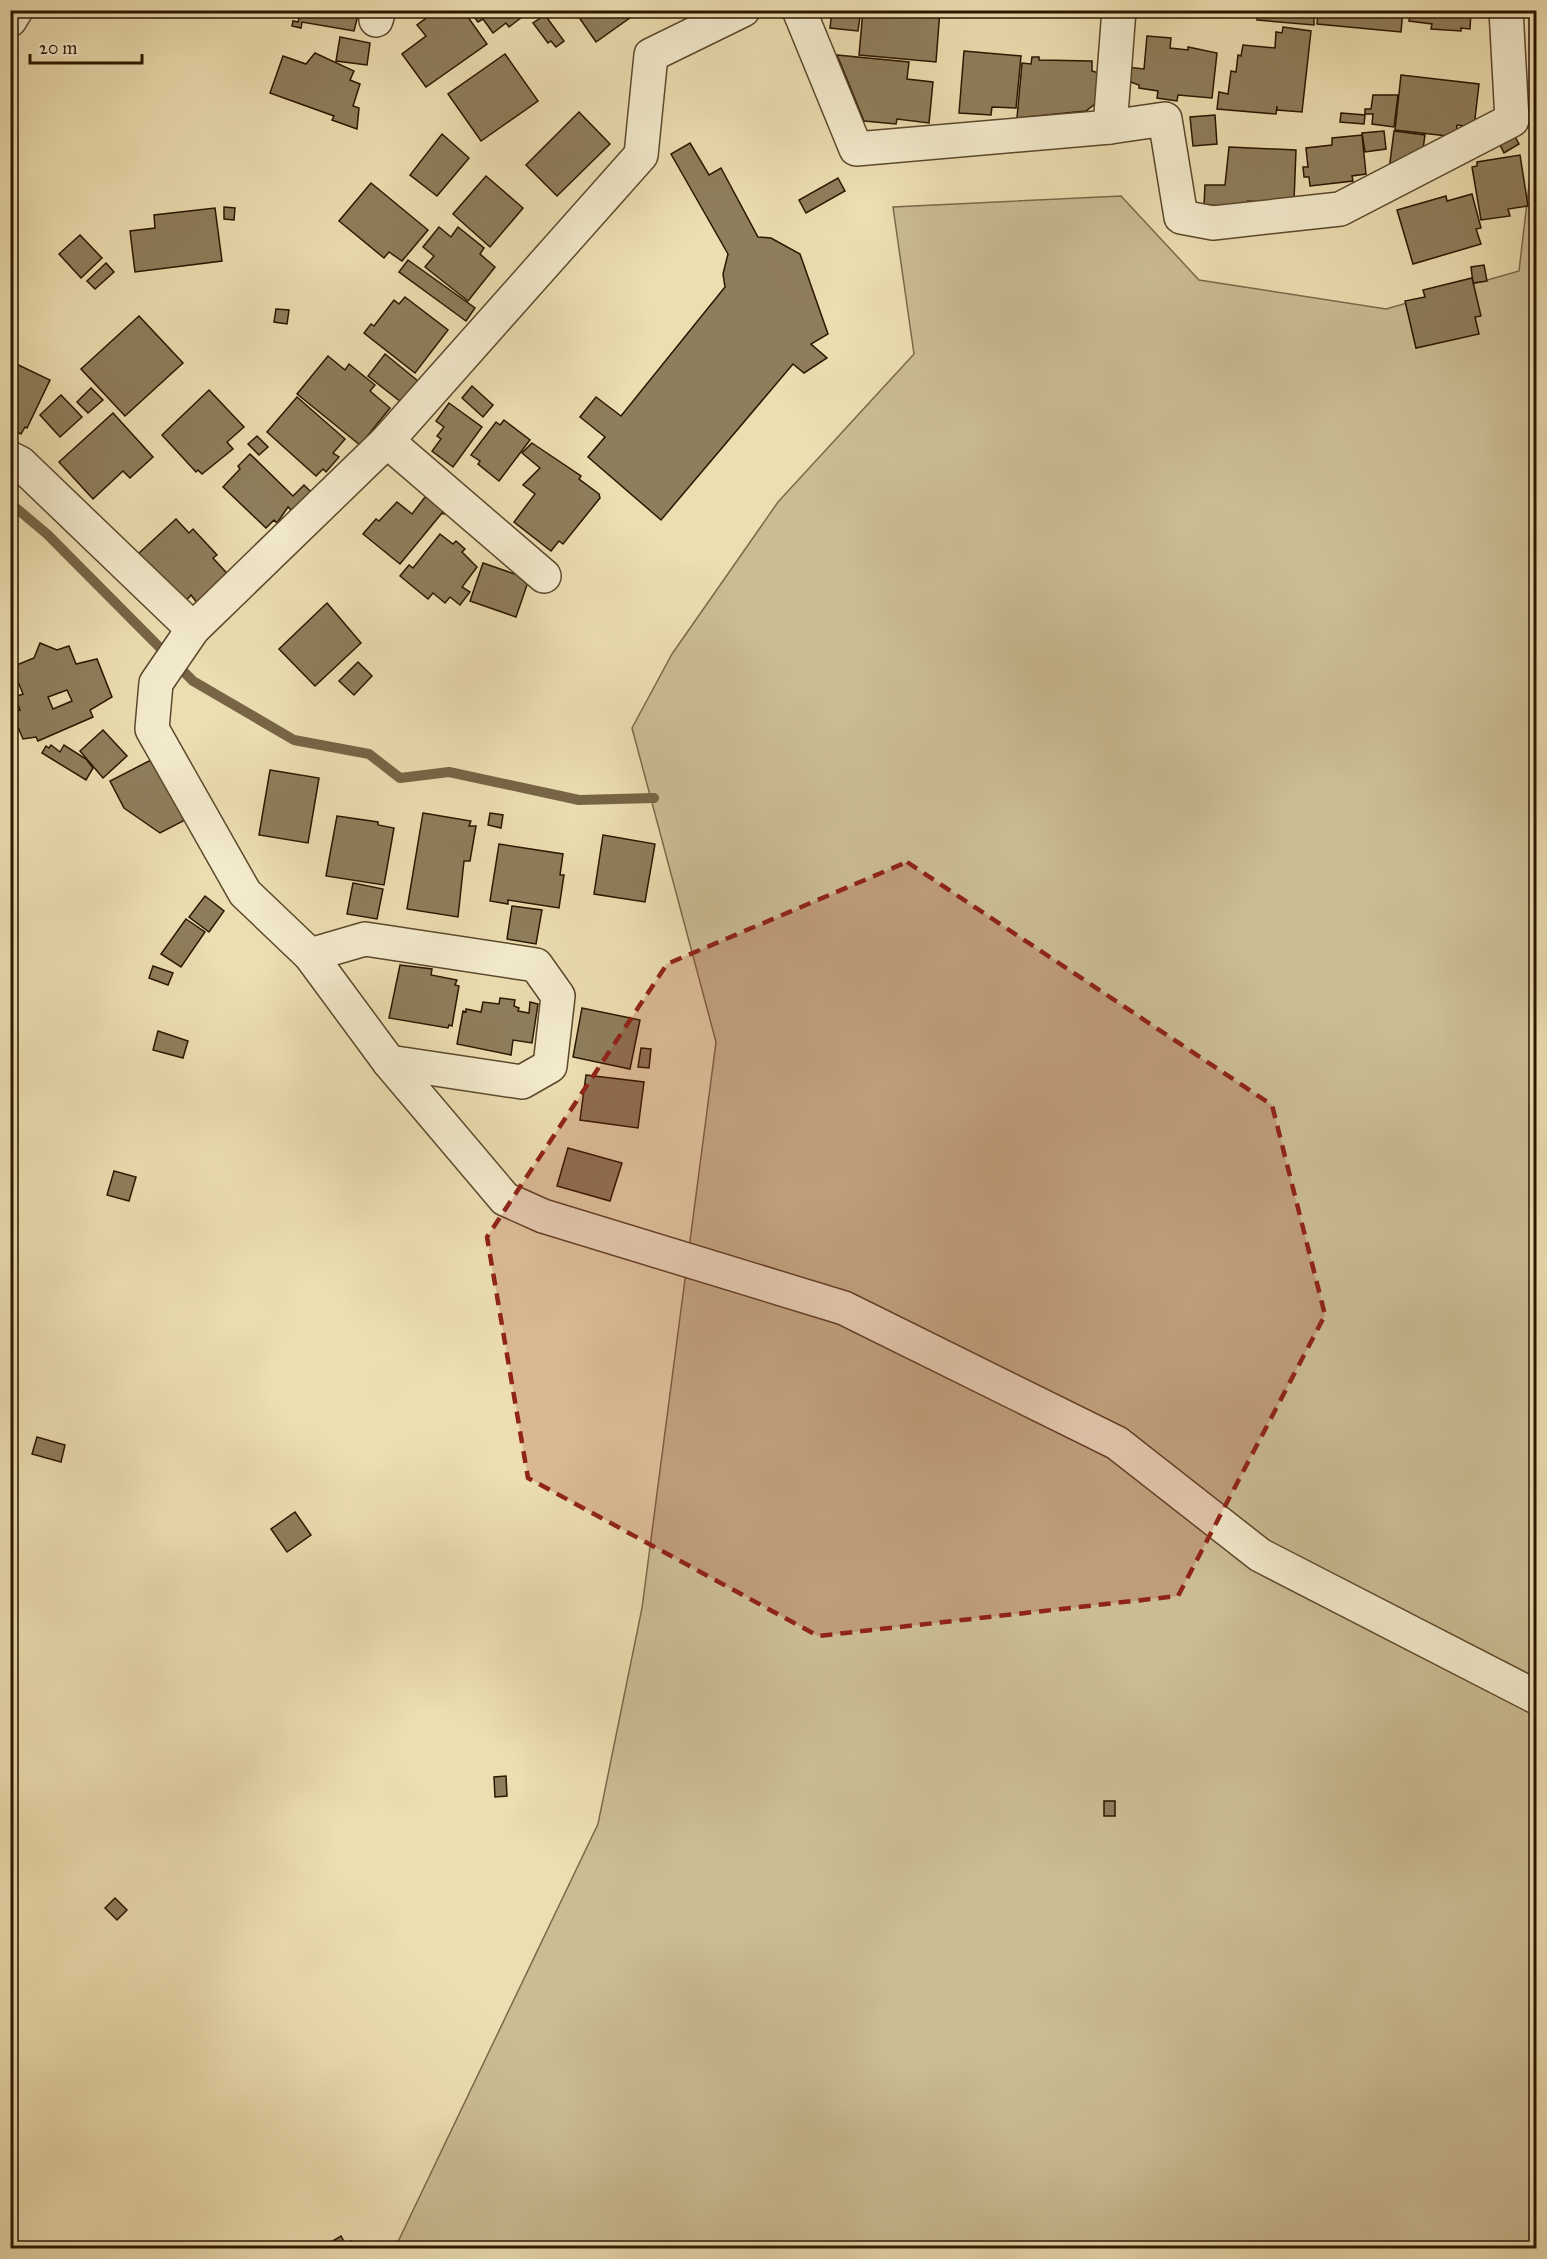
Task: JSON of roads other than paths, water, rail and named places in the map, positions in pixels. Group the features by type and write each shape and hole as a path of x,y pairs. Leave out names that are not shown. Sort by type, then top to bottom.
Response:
{"street":[{"path":"10,20 16,10"},
{"path":"799,10 856,149 1110,127 1165,119 1181,217 1213,223 1340,209 1512,120 1506,10"},
{"path":"1110,127 1119,10"},
{"path":"741,11 651,55 641,155 387,441 193,629 156,683 152,729 245,892 310,955 389,1062 505,1199 543,1216 844,1308 1117,1443 1260,1555 1536,1697"},
{"path":"387,441 544,576"},
{"path":"10,458 20,463 193,629"},
{"path":"310,955 365,939 536,965 558,996 550,1066 522,1082 389,1062"}],"waterway":[{"path":"10,503 47,534 193,681 294,740 369,754 400,778 449,772 579,800 654,798"}]}
